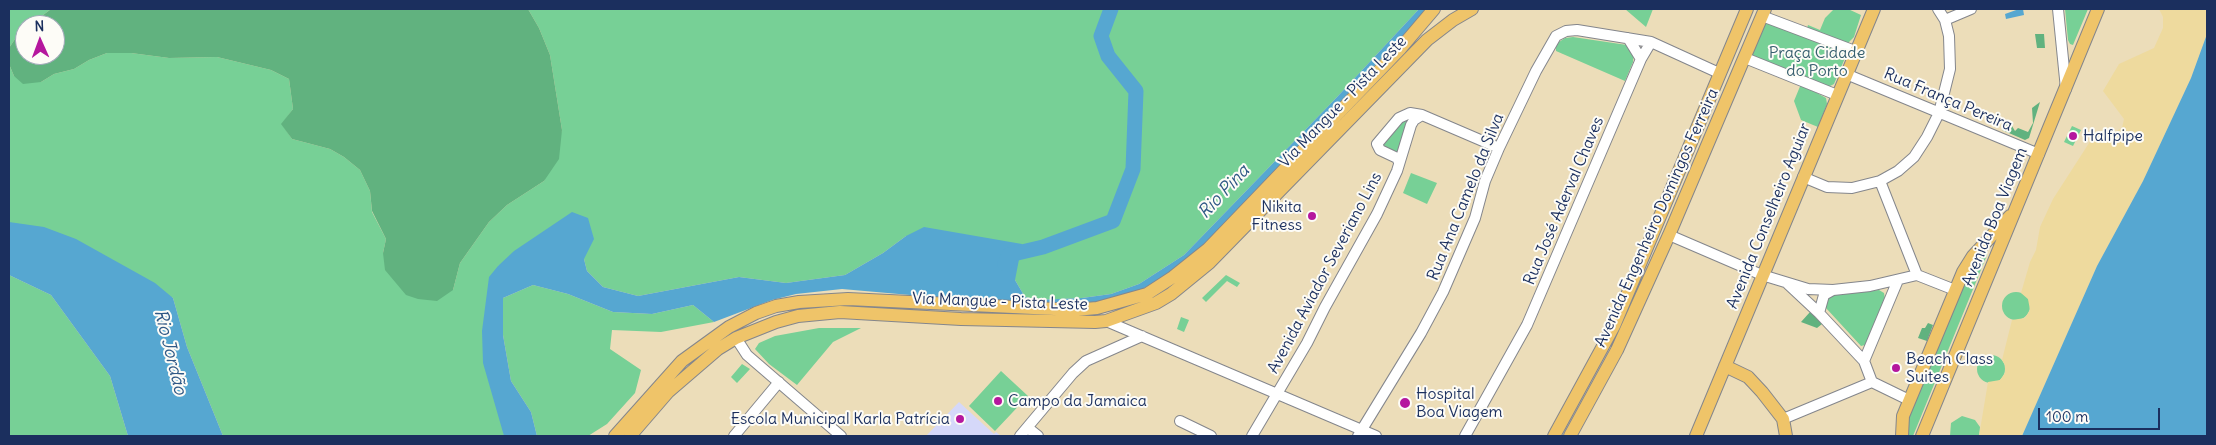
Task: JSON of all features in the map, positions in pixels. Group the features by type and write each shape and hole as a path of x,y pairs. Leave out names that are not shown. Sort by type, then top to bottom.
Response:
{"main road":[{"path":"615,436 682,361 729,327 756,313 776,306 799,302 848,299 1075,310 1104,306 1147,294 1173,277 1208,249 1400,49 1434,9"},
{"name":"Via Mangue - Pista Leste","path":"630,436 668,392 702,361 736,338 776,322 798,316 840,312 1056,322 1106,321 1156,303 1171,294 1202,268 1406,59 1437,31 1472,9"},
{"name":"Avenida Engenheiro Domingos Ferreira","path":"1554,436 1614,326 1747,9"},
{"name":"Avenida Conselheiro Aguiar","path":"1696,436 1874,9"},
{"name":"Avenida Boa Viagem","path":"1922,436 2018,208 2098,9"},
{"name":"Avenida Engenheiro Domingos Ferreira","path":"1570,436 1617,350 1669,235 1763,12"},
{"path":"1902,436 1903,416 1955,290 1974,256 2018,208"},
{"path":"1725,366 1748,377 1775,407 1783,420 1786,436"}],"street":[{"path":"1803,177 1827,188 1852,188 1880,181 1898,172 1914,157 1928,137 1939,113 1950,69 1949,36 1945,20 1938,9"},
{"path":"1945,20 1971,9"},
{"path":"2058,10 2066,90"},
{"path":"1763,12 1855,52"},
{"name":"Rua Ana Camelo da Silva","path":"1359,433 1421,333 1443,292 1475,218 1485,181 1499,148 1536,71 1556,36 1566,31 1577,30 1650,42"},
{"path":"1628,38 1641,59"},
{"path":"1650,42 1720,73"},
{"name":"Rua José Aderval Chaves","path":"1466,436 1527,325 1650,42"},
{"path":"1745,58 1837,94"},
{"name":"Rua França Pereira","path":"1846,74 2039,154"},
{"path":"1399,162 1397,158 1380,150 1377,144 1400,118 1410,113 1418,118 1499,148"},
{"name":"Avenida Aviador Severiano Lins","path":"1252,436 1307,343 1328,300 1377,214 1399,162 1411,125 1418,118"},
{"path":"1880,181 1917,275"},
{"path":"1669,235 1762,275 1808,289 1833,290 1870,286 1917,275 1955,290"},
{"path":"1864,361 1898,280"},
{"path":"1787,284 1864,361 1872,382 1909,400"},
{"path":"1819,314 1824,295 1833,290"},
{"path":"1106,321 1277,392 1359,433 1376,436"},
{"path":"1020,436 1073,373 1086,361 1138,334"},
{"path":"736,338 747,355 841,436"},
{"path":"734,436 779,382"},
{"path":"1783,420 1872,382"},
{"path":"1180,420 1211,436"},
{"path":"1028,428 1038,436"}],"shaded area":[{"name":"Escola Municipal Karla Patrícia","path":"959,402 994,434 996,432 1001,436 926,436"}],"green space":[{"path":"9,9 51,9 43,15 15,15 15,39 9,48"},
{"path":"51,9 528,9 539,28 550,55 562,130 559,159 544,181 507,205 489,222 460,263 453,290 437,301 418,299 406,295 385,270 383,253 386,239 372,211 370,191 360,170 330,149 292,139 281,124 293,109 289,79 271,70 217,57 169,58 131,53 107,53 89,60 74,69 54,74 41,82 23,84 14,76 9,64 9,48 15,39 15,65 65,65 65,15 43,15"},
{"path":"528,9 1419,9 1338,96 1184,255 1139,284 1111,294 1082,298 1036,300 1025,297 1015,280 906,236 883,253 845,275 786,283 739,277 638,296 603,287 587,271 584,259 498,266 504,436 223,436 187,347 173,298 9,223 9,64 14,76 41,82 54,74 74,69 89,60 107,53 131,53 169,58 217,57 271,70 289,79 293,109 282,124 292,139 330,149 360,170 370,191 372,212 386,239 383,253 453,290 460,263 489,222 507,205 544,181 562,130 550,55 539,28"},
{"path":"1625,9 1653,9 1646,27"},
{"name":"Praça Cidade do Porto","path":"1834,9 1848,9 1861,15 1854,37 1848,43 1807,28 1808,25 1820,30 1825,18"},
{"path":"2065,9 2088,9 2073,45 2068,40"},
{"name":"Praça Cidade do Porto","path":"1766,22 1844,53 1845,58 1834,84 1828,87 1754,57 1752,53 1762,24"},
{"path":"2035,34 2044,34 2045,48 2037,48"},
{"path":"1573,37 1627,45 1634,52 1633,62 1625,81 1556,51 1556,46 1559,42 1565,38"},
{"name":"Praça Cidade do Porto","path":"1801,84 1826,98 1827,104 1818,127 1801,120 1794,101"},
{"path":"2040,102 2029,138 2025,140 2002,130 2004,123 2012,126 2015,131 2018,128 2028,132 2033,123 2032,108"},
{"path":"1406,120 1408,123 1398,151 1396,153 1388,151 1382,144 1399,121"},
{"name":"Halfpipe","path":"2072,126 2081,130 2073,146 2064,142"},
{"path":"1411,173 1437,183 1427,204 1403,193"},
{"path":"1985,250 1987,255 1913,436 1904,436 1908,410 1965,273"},
{"path":"9,275 51,295 110,376 128,436 9,436"},
{"path":"1226,275 1240,283 1237,287 1227,281 1206,302 1202,298"},
{"path":"533,285 568,294 613,312 652,314 693,305 714,322 661,332 612,330 610,349 641,370 635,393 607,424 588,436 537,436 531,412 511,381 503,335 503,298"},
{"path":"1879,290 1884,293 1885,299 1865,345 1861,346 1826,308 1825,304 1829,295"},
{"path":"2016,292 2026,296 2030,306 2026,316 2016,320 2006,316 2002,306 2006,296"},
{"path":"1810,312 1822,324 1817,328 1801,322"},
{"path":"1181,317 1189,320 1184,332 1177,329"},
{"path":"1928,323 1933,325 1927,341 1918,338 1922,328 1925,328"},
{"path":"819,328 861,328 833,342 797,385 769,364 755,349 759,343 775,336"},
{"path":"1991,355 2001,359 2005,369 2001,379 1991,383 1981,379 1977,369 1981,359"},
{"path":"742,364 750,369 737,383 731,377"},
{"name":"Campo da Jamaica","path":"1001,371 1028,396 995,431 969,406"},
{"path":"1962,416 1975,420 1980,427 1979,436 1950,436 1951,423"}],"sand":[{"path":"2159,9 2207,9 2207,34 2191,78 2143,181 2097,266 2022,436 1979,436 1988,382 2000,380 2005,373 2005,365 2002,360 2012,320 2025,318 2030,310 2028,299 2021,293 2030,262 2036,250 2040,227 2053,199 2091,140 2105,137 2122,128 2124,119 2103,91 2119,64 2154,48 2163,28 2163,17"}],"water":[{"path":"1419,9 1428,9 1189,262 1139,291 1081,306 1035,306 842,289 796,294 772,300 714,322 693,305 652,314 613,312 568,294 533,285 503,298 503,335 511,381 531,412 537,436 504,436 483,363 482,331 489,277 514,251 572,212 588,218 594,239 584,259 587,271 603,287 638,296 739,277 786,283 845,275 883,253 906,236 924,227 1022,244 1015,280 1025,297 1036,300 1082,298 1111,294 1139,284 1184,255 1338,96"},
{"path":"2023,9 2024,15 2006,19 2005,14"},
{"path":"2207,34 2207,436 2022,436 2097,266 2143,181 2191,78"},
{"name":"Rio Jordão","path":"9,222 44,227 76,239 155,283 173,298 187,347 223,436 128,436 110,376 51,295 9,275"}],"waterway":[{"path":"1005,264 1009,255 1043,247 1113,221 1133,169 1136,91 1108,56 1101,36 1111,9"}],"place":[{"name":"Halfpipe","path":"2073,136"},
{"name":"Nikita Fitness","path":"1312,216"},
{"name":"Beach Class Suites","path":"1896,368"},
{"name":"Campo da Jamaica","path":"998,401"},
{"name":"Hospital Boa Viagem","path":"1405,403"},
{"name":"Escola Municipal Karla Patrícia","path":"960,419"}],"water label":[{"name":"Rio Pina","path":"1224,192"}]}
